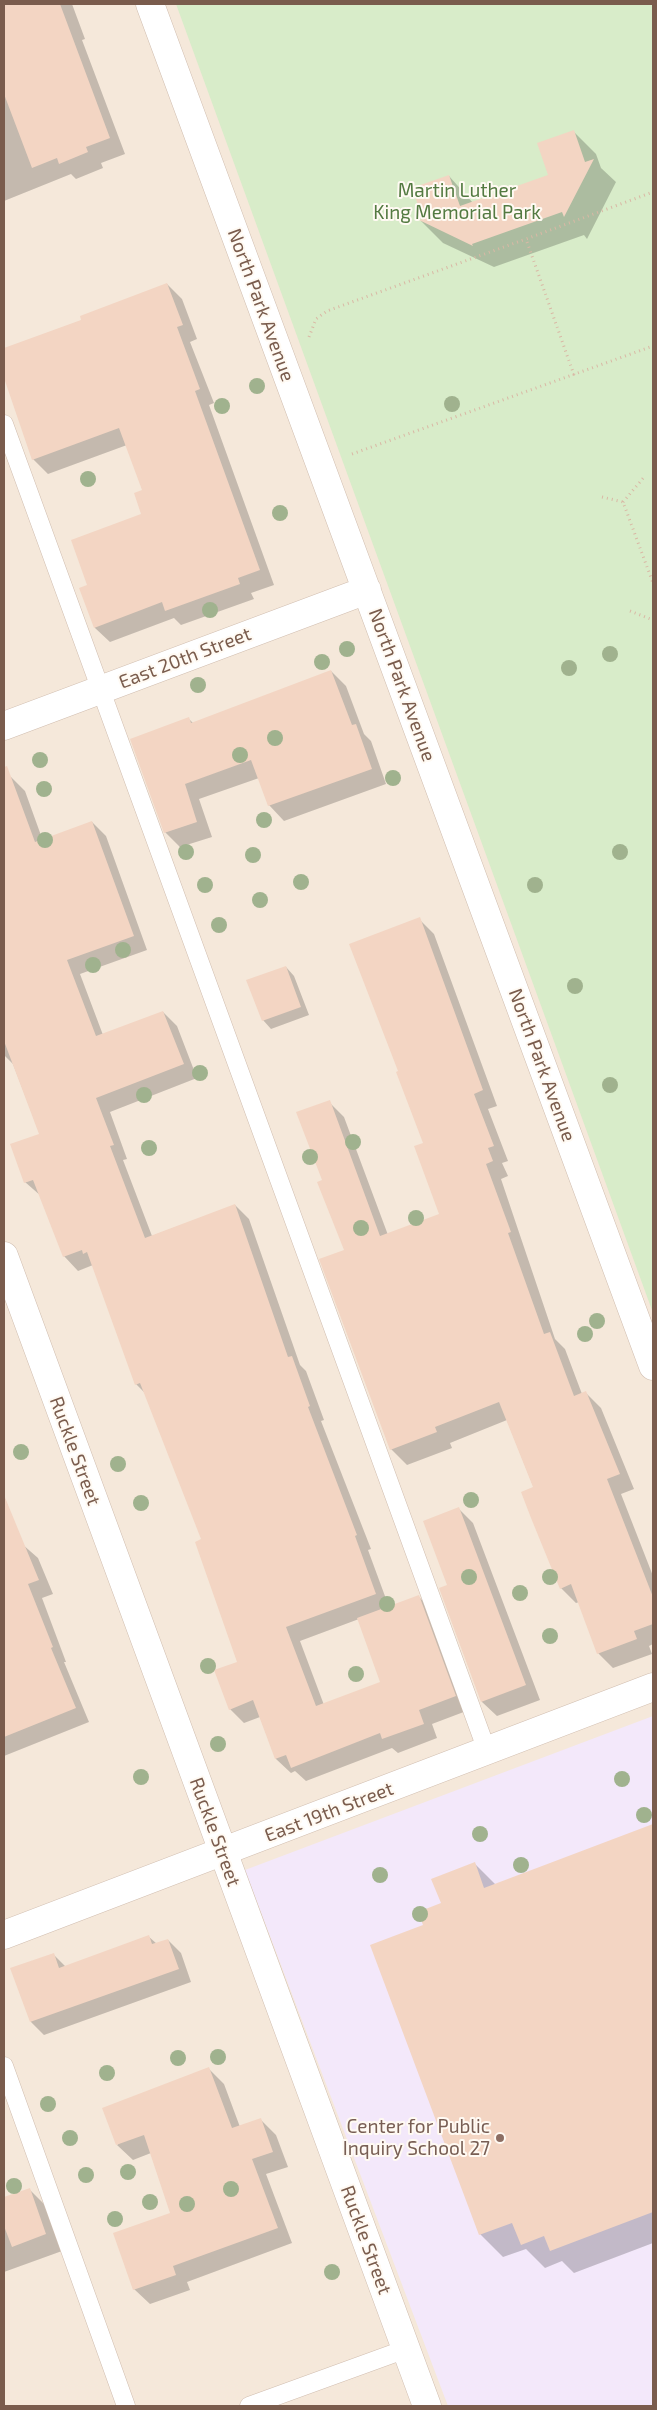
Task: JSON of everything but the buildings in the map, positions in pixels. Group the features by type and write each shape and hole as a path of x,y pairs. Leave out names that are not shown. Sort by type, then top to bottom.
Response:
{"street":[{"name":"North Park Avenue","path":"150,4 653,1366"},
{"name":"East 20th Street","path":"4,726 367,590"},
{"name":"Ruckle Street","path":"4,1256 427,2406"},
{"name":"East 19th Street","path":"4,1935 653,1687"}],"lane":[{"path":"4,424 487,1751"},
{"path":"4,2066 126,2406"},
{"path":"249,2406 406,2349"}],"path":[{"path":"306,344 316,319 327,311 653,192"},
{"path":"526,239 574,374"},
{"path":"351,454 653,346"},
{"path":"622,502 645,476"},
{"path":"602,497 622,502"},
{"path":"622,502 653,582"},
{"path":"630,611 653,620"}],"shaded area":[{"path":"4,4 653,4 653,2406 4,2406"},
{"name":"Center for Public Inquiry School 27","path":"653,1716 653,2406 448,2406 245,1870"}],"green space":[{"name":"Martin Luther King Memorial Park","path":"176,4 653,4 653,1313"}],"place":[{"name":"Center for Public Inquiry School 27","path":"500,2138"}]}
